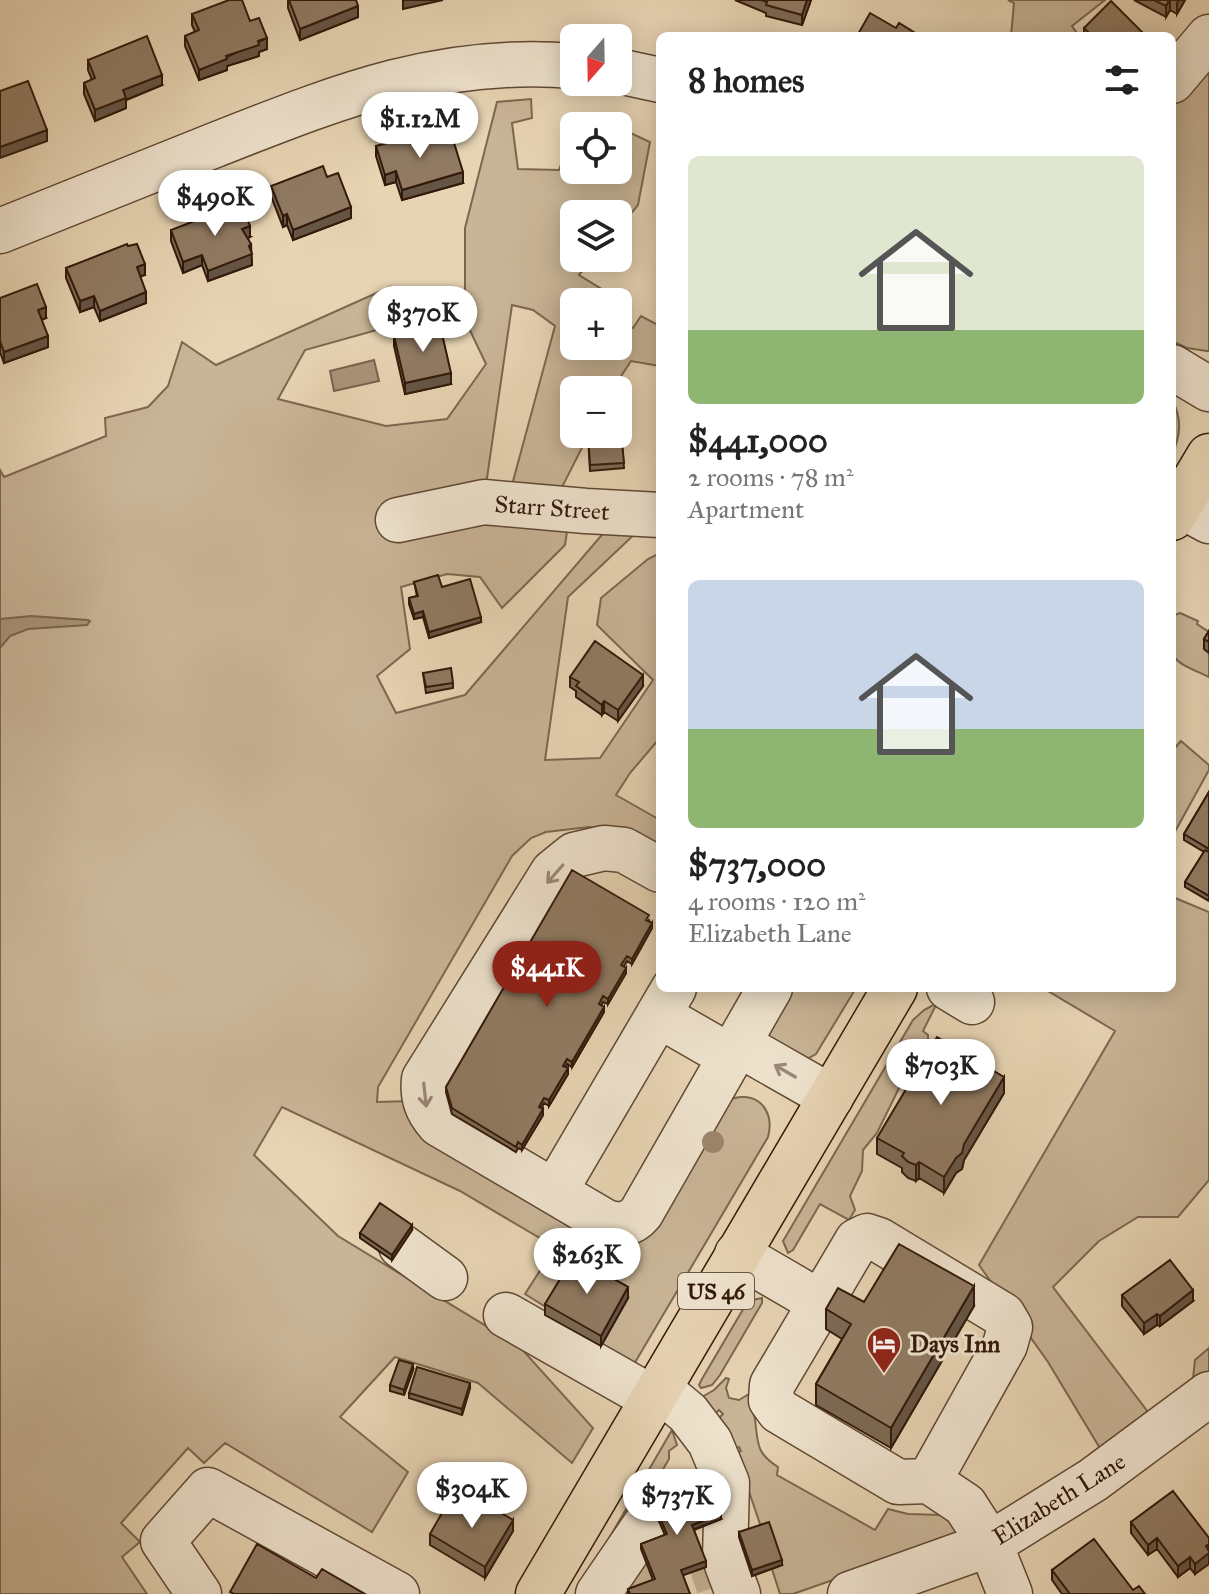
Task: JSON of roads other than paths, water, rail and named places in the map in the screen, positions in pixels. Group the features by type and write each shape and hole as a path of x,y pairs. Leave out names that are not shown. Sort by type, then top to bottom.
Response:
{"main road":[{"path":"1183,511 1209,456"},
{"name":"US 46","path":"541,1593 655,1393 893,992"}],"street":[{"path":"1176,76 1209,37"},
{"path":"0,231 309,108 373,86 430,73 498,65 560,66"},
{"path":"632,74 656,79"},
{"path":"1176,369 1209,389"},
{"name":"Starr Street","path":"398,520 484,502 656,515"},
{"path":"642,860 604,848 574,855 553,872 424,1079 423,1091 428,1111 439,1124 610,1223 623,1224 636,1218 768,992"},
{"path":"555,1191 666,1002 731,1057 824,1110"},
{"path":"929,1481 1005,1345 1011,1331 1009,1322 1003,1315 879,1240 867,1236 857,1241 772,1385 771,1400 774,1406 898,1482 929,1481 965,1505 990,1544 1010,1594"},
{"path":"401,1246 445,1278"},
{"path":"737,1254 821,1303"},
{"path":"506,1315 688,1413 710,1442 723,1546"},
{"name":"Elizabeth Lane","path":"850,1594 990,1544 1093,1480 1209,1394"},
{"path":"199,1594 163,1541 208,1490 397,1594"},
{"path":"598,1594 633,1552 656,1509"}],"tunnel":[{"path":"628,1594 706,1567"}],"place":[{"name":"Days Inn","path":"884,1375"}]}
